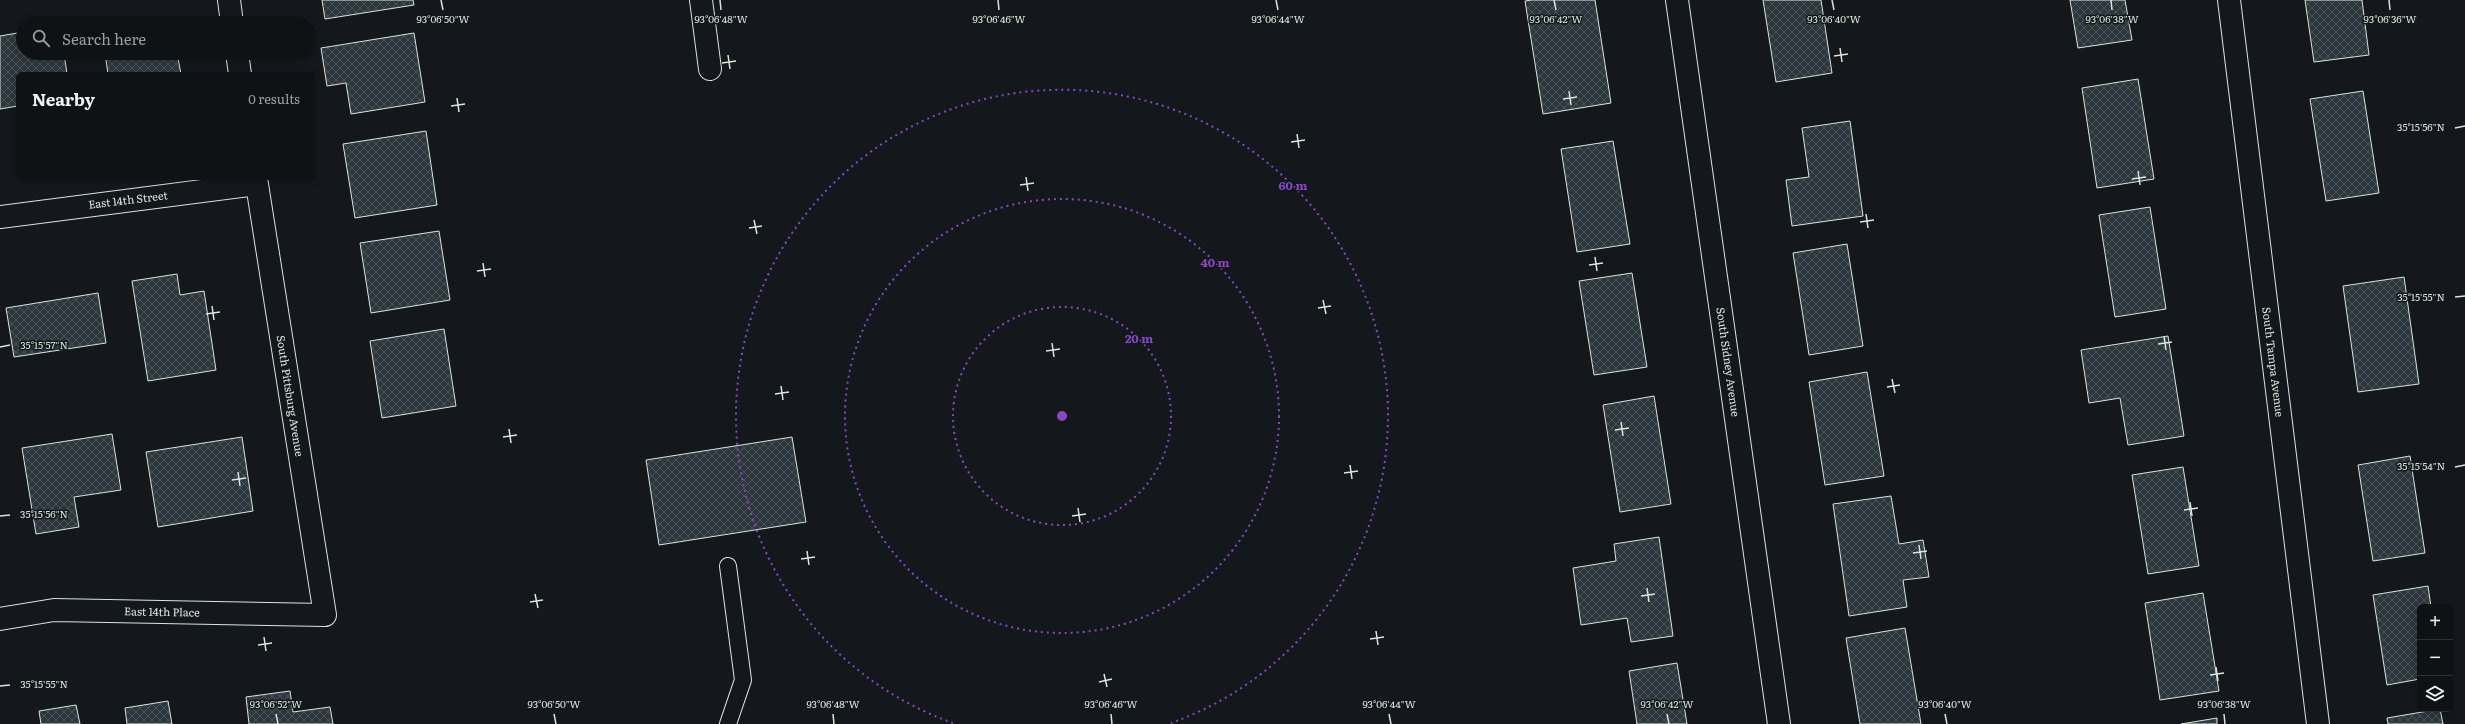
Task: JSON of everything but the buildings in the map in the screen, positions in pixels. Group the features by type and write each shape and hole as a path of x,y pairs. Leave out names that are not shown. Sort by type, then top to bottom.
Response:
{"street":[{"path":"229,0 231,16"},
{"path":"701,0 710,69"},
{"name":"South Sidney Avenue","path":"1677,0 1779,724"},
{"name":"South Tampa Avenue","path":"2229,0 2318,724"},
{"path":"238,60 240,72"},
{"name":"East 14th Street","path":"0,216 256,181"},
{"name":"South Pittsburg Avenue","path":"256,181 325,615"},
{"name":"East 14th Place","path":"0,619 54,610 325,615"}],"lane":[{"path":"728,566 743,680 728,724"}]}
